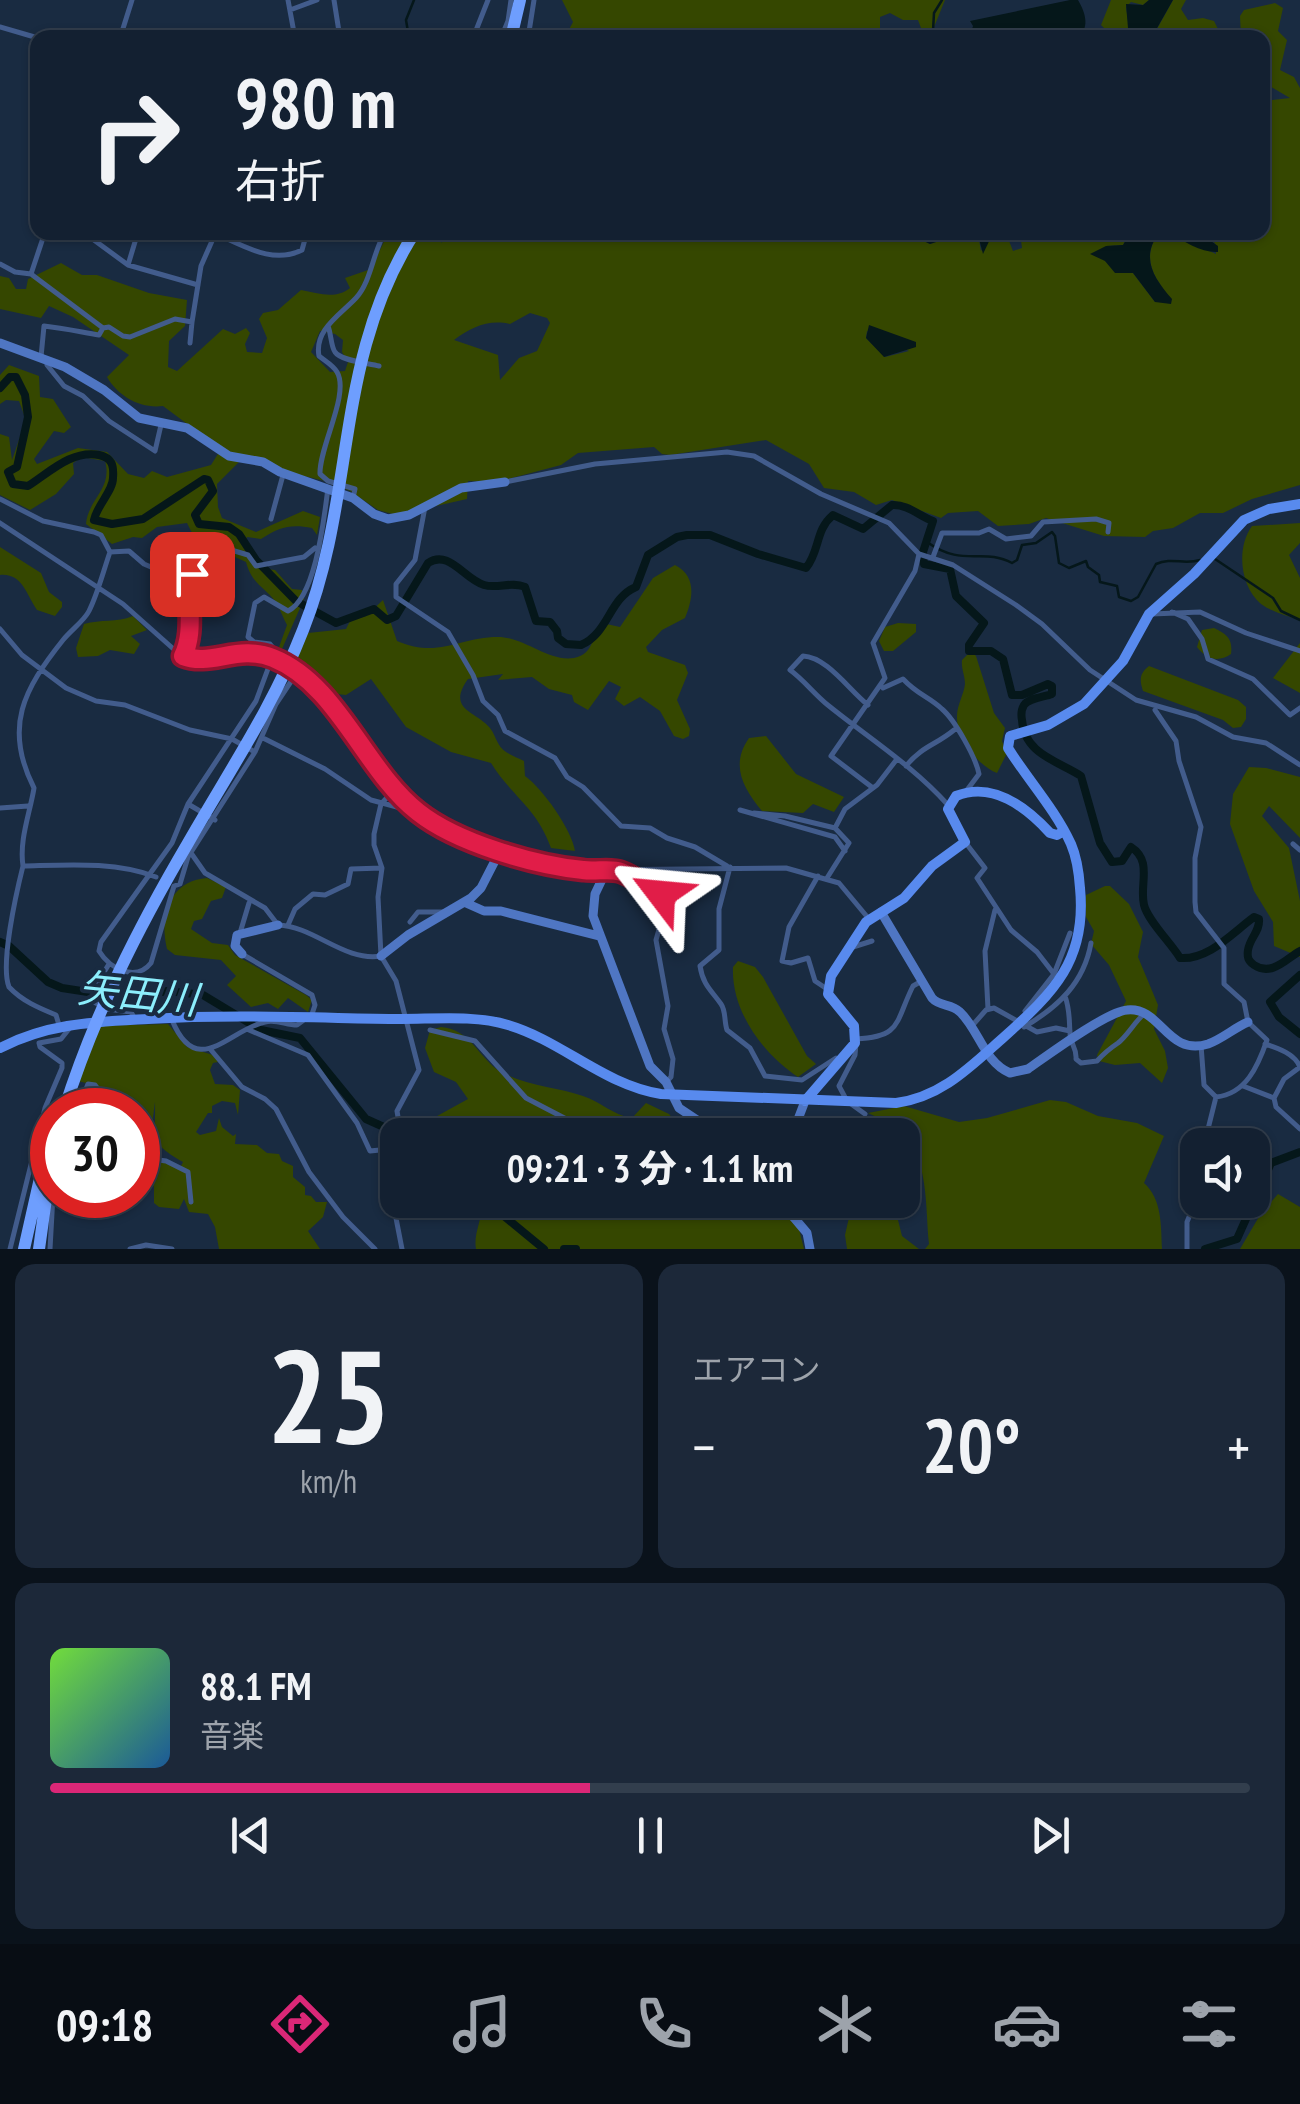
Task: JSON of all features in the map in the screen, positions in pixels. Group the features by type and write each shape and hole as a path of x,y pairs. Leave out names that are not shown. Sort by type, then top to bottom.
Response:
{"highway":[{"path":"518,30 527,0"},
{"path":"339,474 347,387 359,335 379,283 403,240"},
{"path":"63,1088 116,962 285,666 316,572 366,337 385,286 411,240"},
{"path":"25,1249 33,1218"},
{"path":"39,1249 43,1218"}],"main road":[{"path":"0,1048 26,1035 64,1024 218,1016 404,1018 503,1023 625,1084 672,1095 841,1102 865,1108 932,1094 956,1080 1020,1024 1060,981 1078,944 1082,901 1073,848 1008,748 1010,736 1048,725 1074,711 1123,661 1149,614 1194,574 1244,520 1268,509 1300,504"},
{"path":"805,1100 856,1041 854,1026 832,1002 827,989 831,976 869,919 904,898 932,866 965,842 948,806 956,796 966,792 997,794 1018,804 1050,833 1064,831"}],"street":[{"path":"123,30 132,0"},
{"path":"288,0 294,30"},
{"path":"290,10 317,0"},
{"path":"334,0 339,30"},
{"path":"476,30 488,0"},
{"path":"504,30 510,0"},
{"path":"527,0 528,30"},
{"path":"0,27 30,36"},
{"path":"30,274 42,240"},
{"path":"94,240 128,265 198,285"},
{"path":"128,265 136,240"},
{"path":"190,344 201,266 213,240"},
{"path":"229,240 254,253 281,255 302,250 305,240"},
{"path":"353,498 356,489 328,481 320,470 340,385 336,370 317,350 328,326 358,294 382,240"},
{"path":"0,264 30,274 103,328 109,327 123,336 175,318 192,322"},
{"path":"103,328 100,335 95,335 80,329 44,326 44,358 48,366 64,386 83,396 109,422 155,451 162,422"},
{"path":"328,326 335,353 379,366"},
{"path":"0,343 44,358 104,390 130,414 187,428 229,456 256,459 353,498 388,519 409,515 461,488 595,464 727,452 746,454 820,494 890,522 919,554 954,565 1016,605 1105,681 1153,707 1196,717 1233,737 1266,743 1300,764"},
{"path":"271,519 284,473"},
{"path":"328,488 307,587 288,611 264,597 255,603 248,637 274,647 285,666 366,750 412,808 431,822 500,851 583,870 776,867 827,878 844,887 869,919"},
{"path":"0,498 43,521 94,532 105,540 110,552 88,615 76,624 41,669 20,708 24,768 34,788 1,972 9,988 28,1003 56,1015 68,1032 61,1039 40,1042 40,1047 62,1063 57,1088"},
{"path":"425,507 415,560 396,584 396,596 448,632 473,674 483,701 498,714 504,731 555,758 567,777 583,787 621,826 650,828 730,868"},
{"path":"933,557 942,533 988,529 1006,540 1031,536 1043,522 1096,518 1109,523 1108,532"},
{"path":"0,524 98,586 183,656 194,660 249,651 285,666"},
{"path":"183,656 191,636 190,584 207,544 248,555 256,566 304,556 318,546"},
{"path":"110,552 129,551 144,564 190,584"},
{"path":"873,788 830,756 880,688 885,676 873,643 915,570 919,554"},
{"path":"1172,612 1188,619 1208,659 1253,679 1290,714 1300,708"},
{"path":"1149,614 1200,612 1300,651"},
{"path":"0,629 22,655 66,688 96,701 125,706 190,730 230,739 254,752"},
{"path":"868,705 813,656 803,656 790,670 826,704 926,780 948,806"},
{"path":"285,666 262,738 191,854 180,884 172,885 157,949 148,968 135,974 99,951 102,942 153,875 189,805 230,739 285,666"},
{"path":"880,688 903,679 916,694 948,714 976,758 979,774 966,792"},
{"path":"1153,707 1176,742 1201,828 1195,858 1196,912 1224,948 1222,980 1244,1002 1248,1022 1264,1034 1265,1044 1243,1086 1216,1098"},
{"path":"906,766 929,742 940,741 955,729"},
{"path":"262,738 381,804 412,808"},
{"path":"835,828 845,810 873,788 897,760"},
{"path":"394,790 381,804 374,846 382,868 378,896 381,956 394,978 418,1070 396,1112 397,1118"},
{"path":"189,805 214,819"},
{"path":"0,808 28,806"},
{"path":"740,810 834,838 845,851"},
{"path":"754,813 835,828 849,843 827,878"},
{"path":"965,842 985,868 977,878 995,910 1054,974"},
{"path":"1293,844 1300,850"},
{"path":"191,854 205,873 232,887 283,925 356,954 381,956 466,902 480,888 500,851"},
{"path":"22,866 87,865 153,875"},
{"path":"186,867 201,866"},
{"path":"240,933 283,925 312,894 325,895 348,884 351,870 382,868"},
{"path":"730,868 720,908 718,950 700,966 710,995 723,1008 727,1030 750,1048 765,1076 802,1080 836,1058 840,1061"},
{"path":"619,870 661,894 666,906 656,940 668,1006 664,1028 673,1058 671,1076 666,1082"},
{"path":"606,871 593,901 599,936 650,1066 666,1082 682,1112 693,1118"},
{"path":"818,876 789,928 782,961 791,963 808,958 815,981 827,989"},
{"path":"210,1049 259,1023 296,1025 312,1014 315,998 235,946 250,902"},
{"path":"466,902 484,911 501,911 599,936"},
{"path":"988,1010 985,951 995,910"},
{"path":"410,922 418,912 445,914"},
{"path":"881,912 920,982 938,1004 956,1008 998,1066 1014,1073 1028,1069 1071,1036 1131,1009 1146,1013 1174,1041 1201,1045 1248,1022"},
{"path":"1020,1024 1054,974 1070,933"},
{"path":"850,946 872,941"},
{"path":"1020,1024 1066,996 1085,965 1091,943"},
{"path":"116,962 94,990 94,1002 130,1012 135,1020"},
{"path":"865,1108 847,1100 839,1086 855,1055 856,1041 880,1038 893,1029 913,986 920,982"},
{"path":"1066,996 1078,1061 1098,1061 1146,1013"},
{"path":"971,1027 988,1010 1000,1009 1042,1034 1056,1028 1071,1036"},
{"path":"171,1018 188,1042 210,1049 242,1087 276,1109 309,1172 343,1217 374,1248"},
{"path":"250,1029 305,1052 358,1123 370,1151 380,1150"},
{"path":"430,1030 475,1041 526,1098 564,1118"},
{"path":"1265,1044 1298,1060 1300,1067 1284,1080 1274,1098 1276,1107 1300,1129"},
{"path":"1201,1045 1204,1084 1216,1098"},
{"path":"1243,1086 1274,1098"},
{"path":"1208,1128 1216,1098"},
{"path":"798,1118 805,1100"},
{"path":"160,1160 188,1172 191,1202"},
{"path":"10,1249 30,1184"},
{"path":"50,1249 52,1218"},
{"path":"396,1218 402,1249"},
{"path":"788,1218 794,1218 807,1233 810,1249"},
{"path":"1187,1249 1189,1218"},
{"path":"130,1249 172,1249"}],"green space":[{"path":"562,0 945,0 933,30 921,28 918,20 903,20 890,13 880,17 880,30 569,30 573,22"},
{"path":"1111,0 1149,0 1143,5 1131,2 1126,7 1129,28 1106,30 1101,25"},
{"path":"1173,0 1186,0 1181,9 1188,20 1214,21 1218,30 1156,30"},
{"path":"1275,3 1283,8 1278,31 1287,40 1280,70 1294,77 1300,88 1300,485 1252,499 1223,513 1200,513 1145,537 1104,536 1046,518 1029,524 998,526 978,511 948,513 941,518 892,500 876,505 854,492 824,488 809,464 766,440 670,455 654,447 578,453 561,465 497,482 468,481 467,499 396,515 378,510 350,491 325,481 240,461 217,484 222,518 256,532 303,511 320,517 317,535 312,528 297,526 261,539 247,537 244,547 259,568 275,570 292,589 302,590 304,599 282,649 279,647 287,625 276,602 255,580 246,562 195,539 187,523 157,527 142,538 112,544 86,524 106,479 105,461 82,457 73,463 74,474 56,494 30,510 0,495 0,434 9,437 12,460 26,420 19,401 6,400 0,404 0,375 9,365 39,376 40,397 53,399 71,427 64,433 54,431 34,459 37,464 78,448 107,452 128,474 144,478 152,471 167,477 211,465 221,449 163,406 138,403 117,390 107,377 129,355 73,317 49,306 41,318 0,309 0,276 9,278 16,289 26,289 28,279 61,263 82,275 97,275 149,293 187,300 185,326 169,341 168,367 177,371 223,329 235,334 246,328 250,333 245,344 247,352 262,353 267,338 259,319 263,313 278,310 301,290 332,295 344,292 350,288 345,278 371,269 385,240 922,240 930,244 942,240 979,240 981,251 988,240 1009,240 1013,251 1022,248 1021,240 1126,240 1123,245 1106,246 1105,261 1119,273 1133,273 1155,302 1160,284 1151,265 1155,240 1186,240 1216,254 1215,243 1210,240 1270,240 1270,100 1290,98 1270,86 1270,30 1241,30 1244,10","holes":["530,313 547,318 550,323 537,351 519,358 500,380 498,355 454,340 480,325 510,324","320,331 343,340 342,352 348,362 345,371 330,372 311,352","867,331 909,351 885,357 866,338"]},
{"path":"1300,523 1300,543 1289,555 1300,578 1300,620 1261,604 1248,587 1242,556 1252,526"},
{"path":"0,547 41,573 49,592 62,602 55,616 37,610 14,577 0,575"},
{"path":"675,565 690,582 688,611 685,618 662,630 646,647 648,652 685,665 688,673 677,700 690,729 689,736 674,736 660,711 640,697 624,706 615,699 621,687 609,681 588,710 574,702 572,695 549,689 532,677 498,680 503,674 468,679 462,689 460,697 466,709 490,728 503,749 524,761 525,776 556,810 575,851 551,848 531,812 491,763 451,752 406,727 371,679 346,695 327,693 295,661 308,633 346,629 350,621 366,616 383,600 397,641 412,646 437,648 498,637 555,656 574,658 586,653 602,623 620,627 653,578"},
{"path":"133,616 147,630 131,636 140,644 134,654 110,650 98,656 78,657 76,648 84,624"},
{"path":"916,624 916,632 893,651 884,651 879,641 885,627"},
{"path":"1214,628 1226,635 1231,644 1231,654 1217,659 1197,647 1202,630"},
{"path":"1300,643 1300,693 1273,678"},
{"path":"971,651 994,713 1005,728 1002,741 1007,753 997,773 969,750 958,724 957,712 965,684 962,660"},
{"path":"1149,666 1238,700 1246,707 1246,719 1241,727 1233,728 1223,720 1143,691 1141,677"},
{"path":"766,736 796,774 844,797 834,812 813,804 803,813 762,811 741,776 740,758 749,738"},
{"path":"1249,767 1300,777 1300,838 1269,806 1262,816 1289,848 1300,901 1300,957 1274,946 1273,922 1254,891 1230,824 1233,794"},
{"path":"207,878 226,887 222,898 211,901 202,919 194,921 191,929 212,943 228,945 235,955 306,995 312,1000 308,1012 288,998 278,1009 268,1003 251,1007 227,985 236,976 221,960 175,955 167,949 165,924 170,902 184,886"},
{"path":"1105,886 1129,904 1143,932 1138,957 1158,1005 1154,1029 1168,1068 1162,1083 1140,1063 1115,1065 1099,1061 1097,1055 1126,1001 1109,965 1091,944 1094,931 1086,917 1086,895"},
{"path":"738,961 755,967 763,977 807,1056 816,1064 798,1077 762,1044 743,1015 734,983 733,967"},
{"path":"168,1024 187,1047 213,1055 218,1062 210,1070 215,1084 233,1085 240,1090 238,1115 235,1103 222,1101 212,1106 212,1113 208,1113 196,1132 200,1135 216,1131 219,1118 222,1127 233,1136 236,1134 235,1144 257,1145 267,1153 279,1154 282,1161 293,1166 293,1177 305,1187 305,1195 316,1202 327,1202 323,1217 308,1231 320,1249 219,1249 208,1214 189,1212 184,1199 179,1209 160,1207 160,1161 180,1168 183,1162 160,1145 160,1088 98,1088 78,1081 97,1026"},
{"path":"441,1027 460,1033 493,1066 511,1077 583,1096 632,1118 433,1118 468,1099 456,1082 434,1072 425,1048 430,1030"},
{"path":"1050,1100 1066,1102 1098,1116 1137,1123 1164,1136 1144,1183 1157,1205 1162,1249 925,1249 929,1244 920,1164 920,1118 879,1118 868,1113 904,1106 959,1122"},
{"path":"646,1103 672,1118 632,1118"},
{"path":"1278,1194 1300,1207 1300,1249 1240,1249 1258,1218 1270,1218 1270,1203"},
{"path":"480,1218 798,1218 804,1249 476,1249"},
{"path":"849,1218 898,1218 902,1236 919,1249 847,1249"}],"shaded area":[{"path":"1078,0 1085,24 1083,30 972,30 970,21"},
{"path":"1149,0 1173,0 1156,30 1109,30 1128,28 1126,4 1143,5"},
{"path":"979,240 990,240 983,254"},
{"path":"1126,240 1154,240 1150,251 1152,268 1172,299 1171,304 1155,302 1133,273 1115,273 1105,261 1090,254 1106,246 1123,245"},
{"path":"1182,240 1209,240 1218,246 1218,252 1200,249"},
{"path":"869,325 916,342 916,347 884,357 866,338"}],"waterway":[{"path":"408,30 406,20 414,0"},
{"path":"933,30 934,13 942,0"},
{"path":"0,388 10,377 16,377 25,395 28,417 17,467 8,472 13,484 28,486 61,463 79,456 103,456 112,466 112,483 94,520 112,524 143,519 208,480 213,491 195,515 199,524 229,527 239,534 256,560 296,601 336,623 374,609 387,620 396,616 428,563 443,560 484,585 525,587 536,621 550,622 566,644 581,645 598,632 620,599 636,587 648,555 677,537 710,535 806,568 823,527 833,515 863,529 892,505 908,508 933,521 923,552 924,564 950,569 956,596 984,623 969,651 991,651 1003,659 1012,695 1052,686 1052,694 1024,705 1024,732 1035,749 1081,776 1100,843 1112,862 1122,861 1131,847 1138,853 1143,866 1146,911 1180,958 1201,955 1254,917 1259,924 1248,955 1254,965 1273,968 1300,951"},
{"path":"927,542 951,554 992,557 1012,563 1022,545 1036,543 1052,532 1059,563 1069,568 1086,561 1099,575 1100,582 1117,586 1119,597 1131,601 1138,597 1156,564 1200,560"},
{"path":"1215,559 1273,598 1281,611 1300,620"},
{"name":"矢田川","path":"0,942 48,982 62,988 142,995 168,991 203,995 261,1030 300,1038 366,1119 380,1125"},
{"path":"1300,975 1270,1002 1279,1017 1300,1034"},
{"path":"1205,1249 1237,1239 1271,1163 1300,1152"},
{"name":"矢田川","path":"506,1218 544,1249"},
{"name":"矢田川","path":"564,1249 576,1249"}],"route":[{"path":"192,574 191,636 183,656 194,660 249,651 273,658 305,676 394,790 431,822 514,855 583,870 619,870 661,894"}]}
